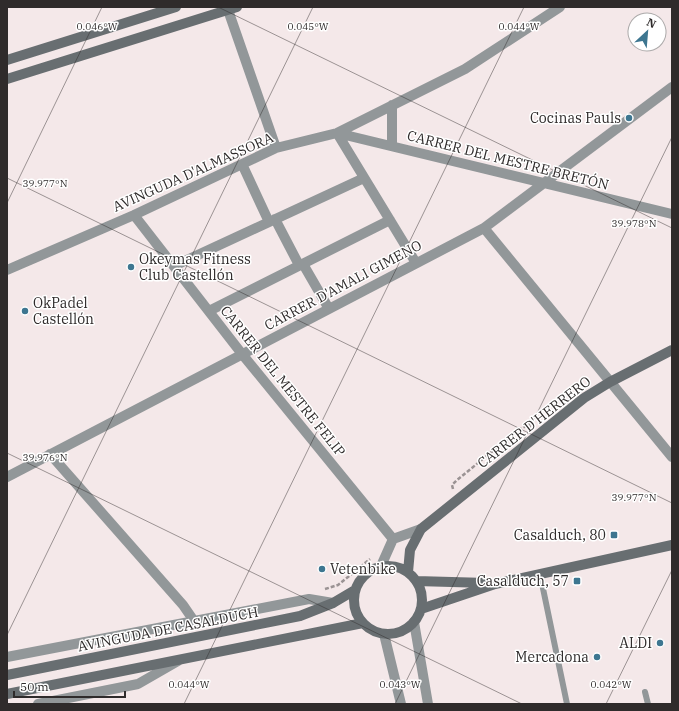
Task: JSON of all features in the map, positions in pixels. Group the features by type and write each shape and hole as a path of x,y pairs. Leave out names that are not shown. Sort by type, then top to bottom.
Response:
{"main road":[{"path":"7,60 176,7"},
{"path":"7,79 232,8"},
{"name":"CARRER D'HERRERO","path":"408,572 410,550 421,529 584,398 610,382 672,350"},
{"path":"421,609 495,584 672,545"},
{"path":"380,566 395,566 408,572 416,580 422,594 421,609 414,622 401,631 384,634 373,630 363,623 354,608 355,590 364,575 380,566"},
{"path":"416,580 495,584"},
{"name":"AVINGUDA DE CASALDUCH","path":"7,675 300,616 332,603 355,590"},
{"path":"7,694 363,623"}],"street":[{"name":"AVINGUDA D'ALMASSORA","path":"7,270 134,215 276,148 337,133 465,69 560,7"},
{"path":"232,8 276,148"},
{"name":"CARRER D'AMALI GIMENO","path":"7,477 484,228 542,182 672,87"},
{"path":"392,105 392,146"},
{"path":"337,133 416,263"},
{"name":"CARRER DEL MESTRE BRETÓN","path":"337,133 672,214"},
{"path":"242,164 272,220 329,309"},
{"path":"174,266 364,178"},
{"name":"CARRER DEL MESTRE FELIP","path":"134,215 242,354 392,539"},
{"path":"209,311 390,220"},
{"path":"484,228 672,457"},
{"path":"50,454 184,605 194,622"},
{"name":"CARRER D'HERRERO","path":"392,539 421,529"},
{"path":"380,566 392,539"},
{"name":"AVINGUDA DE CASALDUCH","path":"7,657 309,599 332,603"},
{"path":"414,622 428,704"},
{"path":"384,634 401,704"},
{"path":"38,704 138,684 183,658"}],"lane":[{"path":"540,574 567,704"},
{"path":"645,692 648,704"}],"path":[{"path":"452,494 454,482 520,429 532,423"},
{"path":"323,589 338,585 373,556"}],"place":[{"name":"Cocinas Pauls","path":"629,118"},
{"name":"Okeymas Fitness Club Castellón","path":"131,267"},
{"name":"OkPadel Castellón","path":"25,311"},
{"name":"Casalduch, 80","path":"614,535"},
{"name":"Vetenbike","path":"322,569"},
{"name":"Casalduch, 57","path":"577,581"},
{"name":"ALDI","path":"660,643"},
{"name":"Mercadona","path":"597,657"}]}
